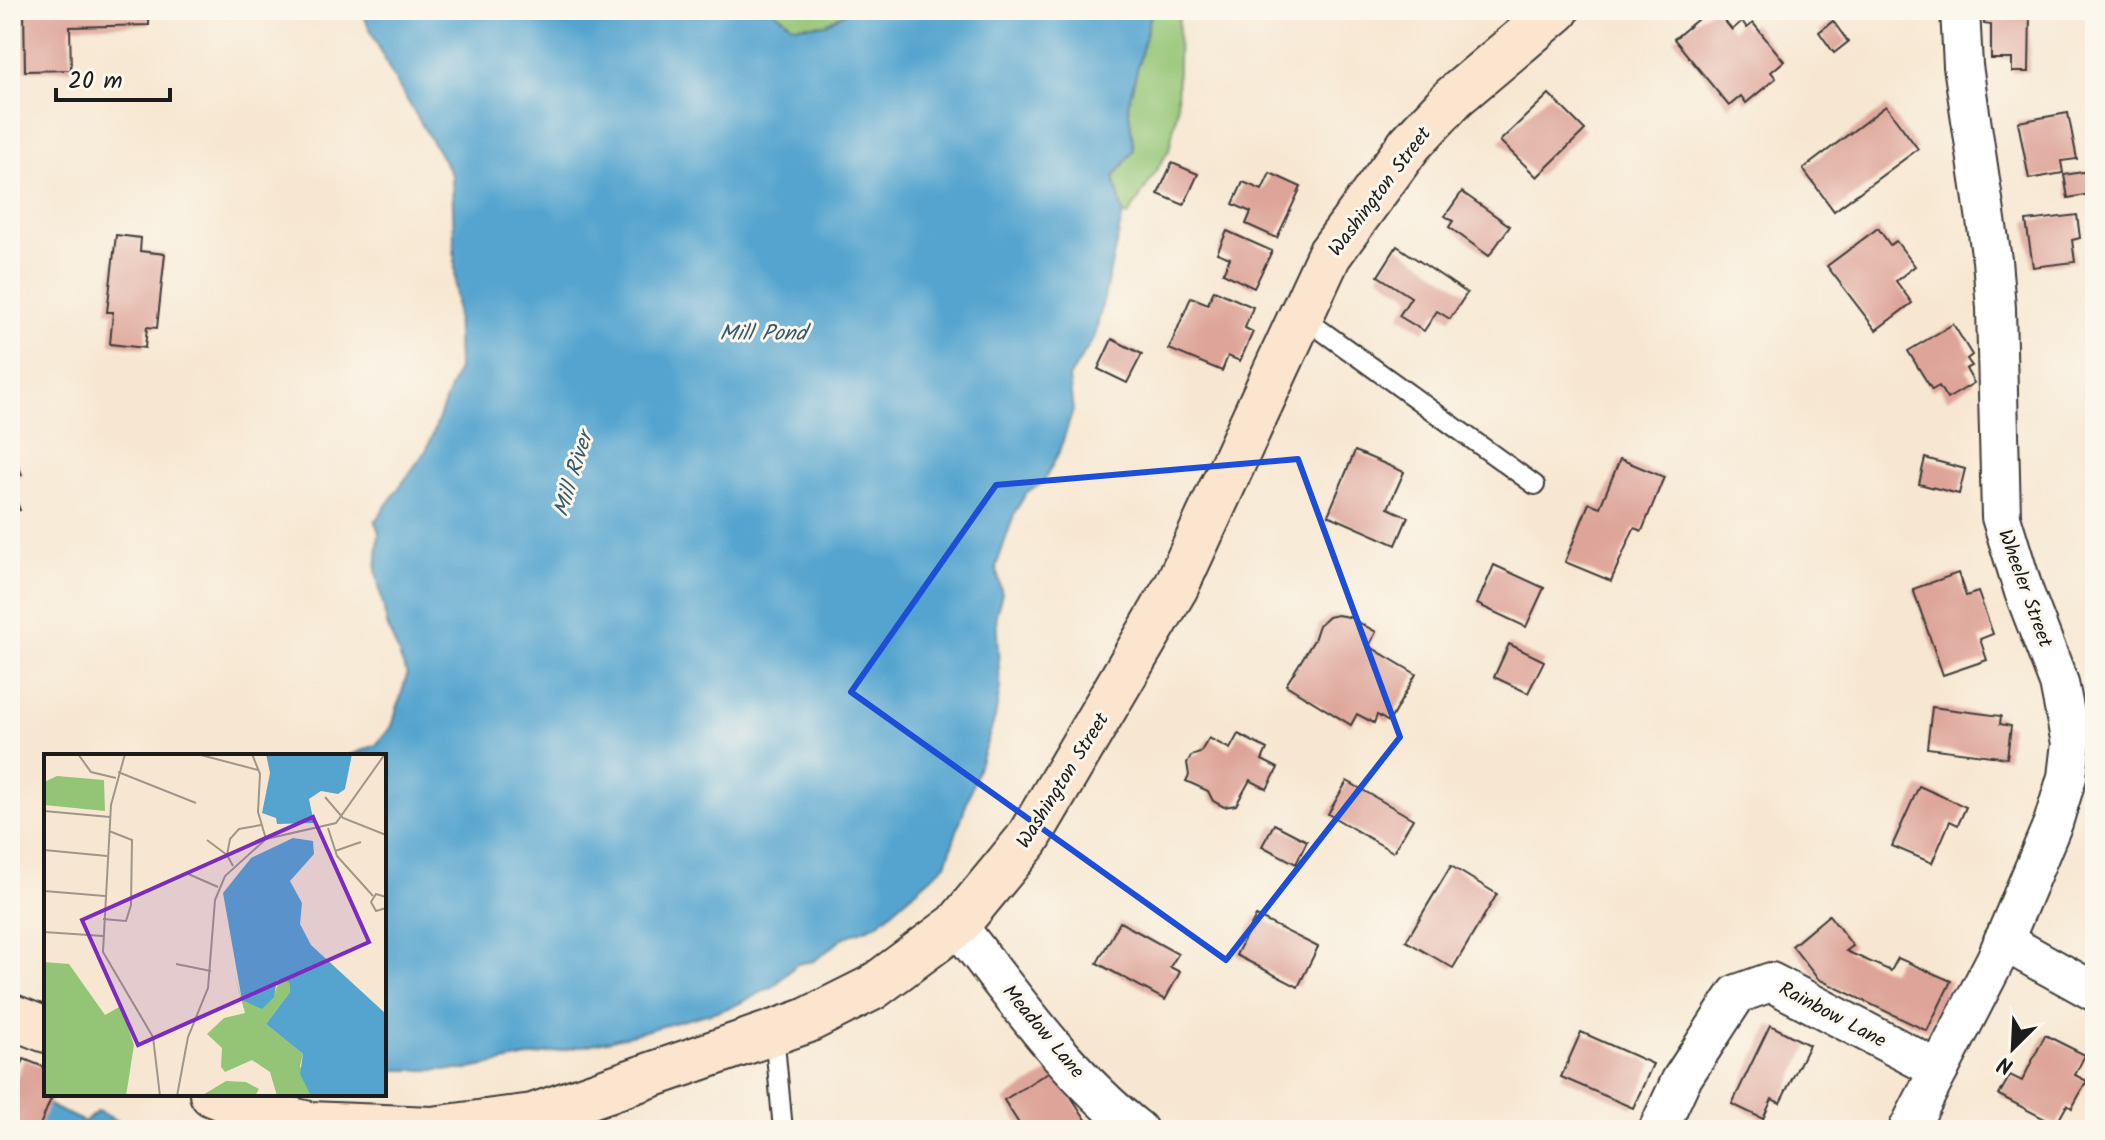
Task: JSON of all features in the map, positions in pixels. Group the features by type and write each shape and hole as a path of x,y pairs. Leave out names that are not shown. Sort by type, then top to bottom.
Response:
{"main road":[{"name":"Washington Street","path":"217,1096 254,1111 309,1124 432,1130 533,1116 806,1021 872,988 957,925 1027,840 1169,601 1329,255 1410,144 1454,97 1557,10"},
{"path":"10,1016 44,1029"}],"street":[{"name":"Wheeler Street","path":"1908,1130 2003,941 2053,823 2067,777 2071,743 2059,683 2024,592 2001,517 1996,308 1992,260 1963,66 1960,10"},
{"name":"Meadow Lane","path":"957,925 1104,1104 1138,1130"},
{"path":"2003,941 2095,992"},
{"name":"Rainbow Lane","path":"1658,1130 1681,1080 1737,994 1771,982 1939,1070"}],"lane":[{"path":"1300,315 1535,485"},
{"path":"773,1032 783,1130"}],"highlighted area":[{"path":"1298,459 1400,737 1226,960 851,692 996,485"}],"green space":[{"path":"773,10 850,10 826,24 794,26"},
{"path":"1152,10 1179,10 1177,111 1169,150 1128,216 1123,214 1114,177 1134,150 1128,105"}],"water":[{"name":"Mill Pond","path":"361,10 773,10 794,26 826,24 850,10 1152,10 1128,105 1134,150 1114,177 1123,214 1095,336 1069,378 1073,411 1059,452 1043,483 1027,492 1015,512 996,567 1002,594 996,614 1000,688 995,718 946,864 878,924 845,937 814,961 797,964 774,986 732,1007 612,1040 465,1070 386,1070 386,754 353,754 376,745 392,726 407,675 387,625 376,571 379,533 375,521 427,449 458,368 452,175 392,75"},
{"path":"13,1088 84,1122 98,1111 135,1130 10,1130"}],"building":[{"path":"24,10 149,10 149,25 70,27 71,70 25,71"},
{"path":"1709,10 1716,10 1732,30 1742,21 1747,28 1753,23 1784,61 1771,72 1776,78 1746,103 1741,96 1729,106 1674,39"},
{"path":"1985,10 2030,10 2029,72 2012,72 2012,59 1991,59 1991,25 1984,24"},
{"path":"1833,21 1848,42 1834,53 1819,32"},
{"path":"1549,94 1585,130 1537,177 1500,141"},
{"path":"1886,106 1918,149 1834,211 1803,169"},
{"path":"2068,113 2077,159 2061,161 2063,173 2029,179 2018,122"},
{"path":"1172,163 1198,174 1184,205 1158,194"},
{"path":"2095,170 2095,193 2068,198 2064,175"},
{"path":"1270,173 1301,187 1277,238 1246,224 1251,212 1233,204 1243,182 1262,190"},
{"path":"1462,192 1510,226 1489,256 1449,227 1453,221 1445,216"},
{"path":"2077,215 2080,238 2072,240 2075,262 2033,267 2026,221"},
{"path":"1878,228 1890,245 1896,241 1915,266 1896,281 1912,303 1876,330 1827,266"},
{"path":"1227,231 1272,251 1254,288 1223,273 1230,258 1217,253"},
{"path":"116,235 141,238 140,251 165,254 157,328 147,327 145,348 110,344 113,312 107,312"},
{"path":"1397,246 1467,293 1450,319 1437,311 1424,331 1399,316 1411,297 1378,276"},
{"path":"1214,290 1253,307 1245,328 1253,332 1240,361 1228,356 1222,371 1169,349 1191,297 1208,304"},
{"path":"1953,324 1972,355 1967,359 1972,366 1966,369 1974,383 1947,399 1939,386 1932,390 1908,351"},
{"path":"1112,339 1142,354 1127,383 1098,369"},
{"path":"10,445 22,475 10,479"},
{"path":"1355,451 1404,472 1388,508 1408,517 1396,545 1328,515"},
{"path":"1925,458 1965,469 1959,494 1919,484"},
{"path":"1620,459 1664,477 1642,531 1634,528 1611,581 1565,562 1589,503 1600,507"},
{"path":"10,485 20,510 10,514"},
{"path":"1494,565 1544,588 1526,627 1477,604"},
{"path":"1958,573 1966,596 1978,592 1993,634 1980,639 1987,660 1943,675 1913,589"},
{"path":"1328,617 1349,617 1376,632 1369,646 1416,674 1389,722 1377,715 1374,723 1357,714 1351,725 1286,685 1314,640 1319,625"},
{"path":"1509,644 1544,661 1528,693 1494,677"},
{"path":"1932,707 2001,716 2000,724 2011,726 2007,758 1927,748"},
{"path":"1238,734 1267,749 1262,760 1278,768 1267,789 1250,780 1236,805 1224,807 1213,801 1208,791 1186,781 1189,775 1187,763 1191,756 1200,753 1209,738 1230,749"},
{"path":"1347,781 1413,819 1393,852 1328,814"},
{"path":"1919,786 1966,807 1958,825 1950,821 1932,863 1892,846"},
{"path":"1274,824 1307,841 1296,864 1262,846"},
{"path":"1451,866 1497,894 1453,968 1406,941"},
{"path":"1829,915 1853,946 1846,951 1891,971 1898,958 1951,981 1927,1031 1818,979 1792,946"},
{"path":"1256,916 1318,947 1298,987 1236,955"},
{"path":"1120,922 1178,954 1170,967 1180,972 1165,1000 1097,963"},
{"path":"1770,1025 1809,1045 1780,1103 1772,1099 1763,1119 1732,1104"},
{"path":"1581,1032 1653,1064 1633,1108 1561,1077"},
{"path":"2045,1035 2085,1055 2075,1075 2087,1081 2072,1108 2067,1105 2056,1125 1999,1095 2010,1075 2022,1081"},
{"path":"24,1059 44,1067 44,1096 52,1096 38,1130 10,1130 10,1092"},
{"path":"1053,1069 1088,1123 1076,1130 1023,1130 1004,1100"}],"water label":[{"name":"Mill River","path":"572,474"}]}
